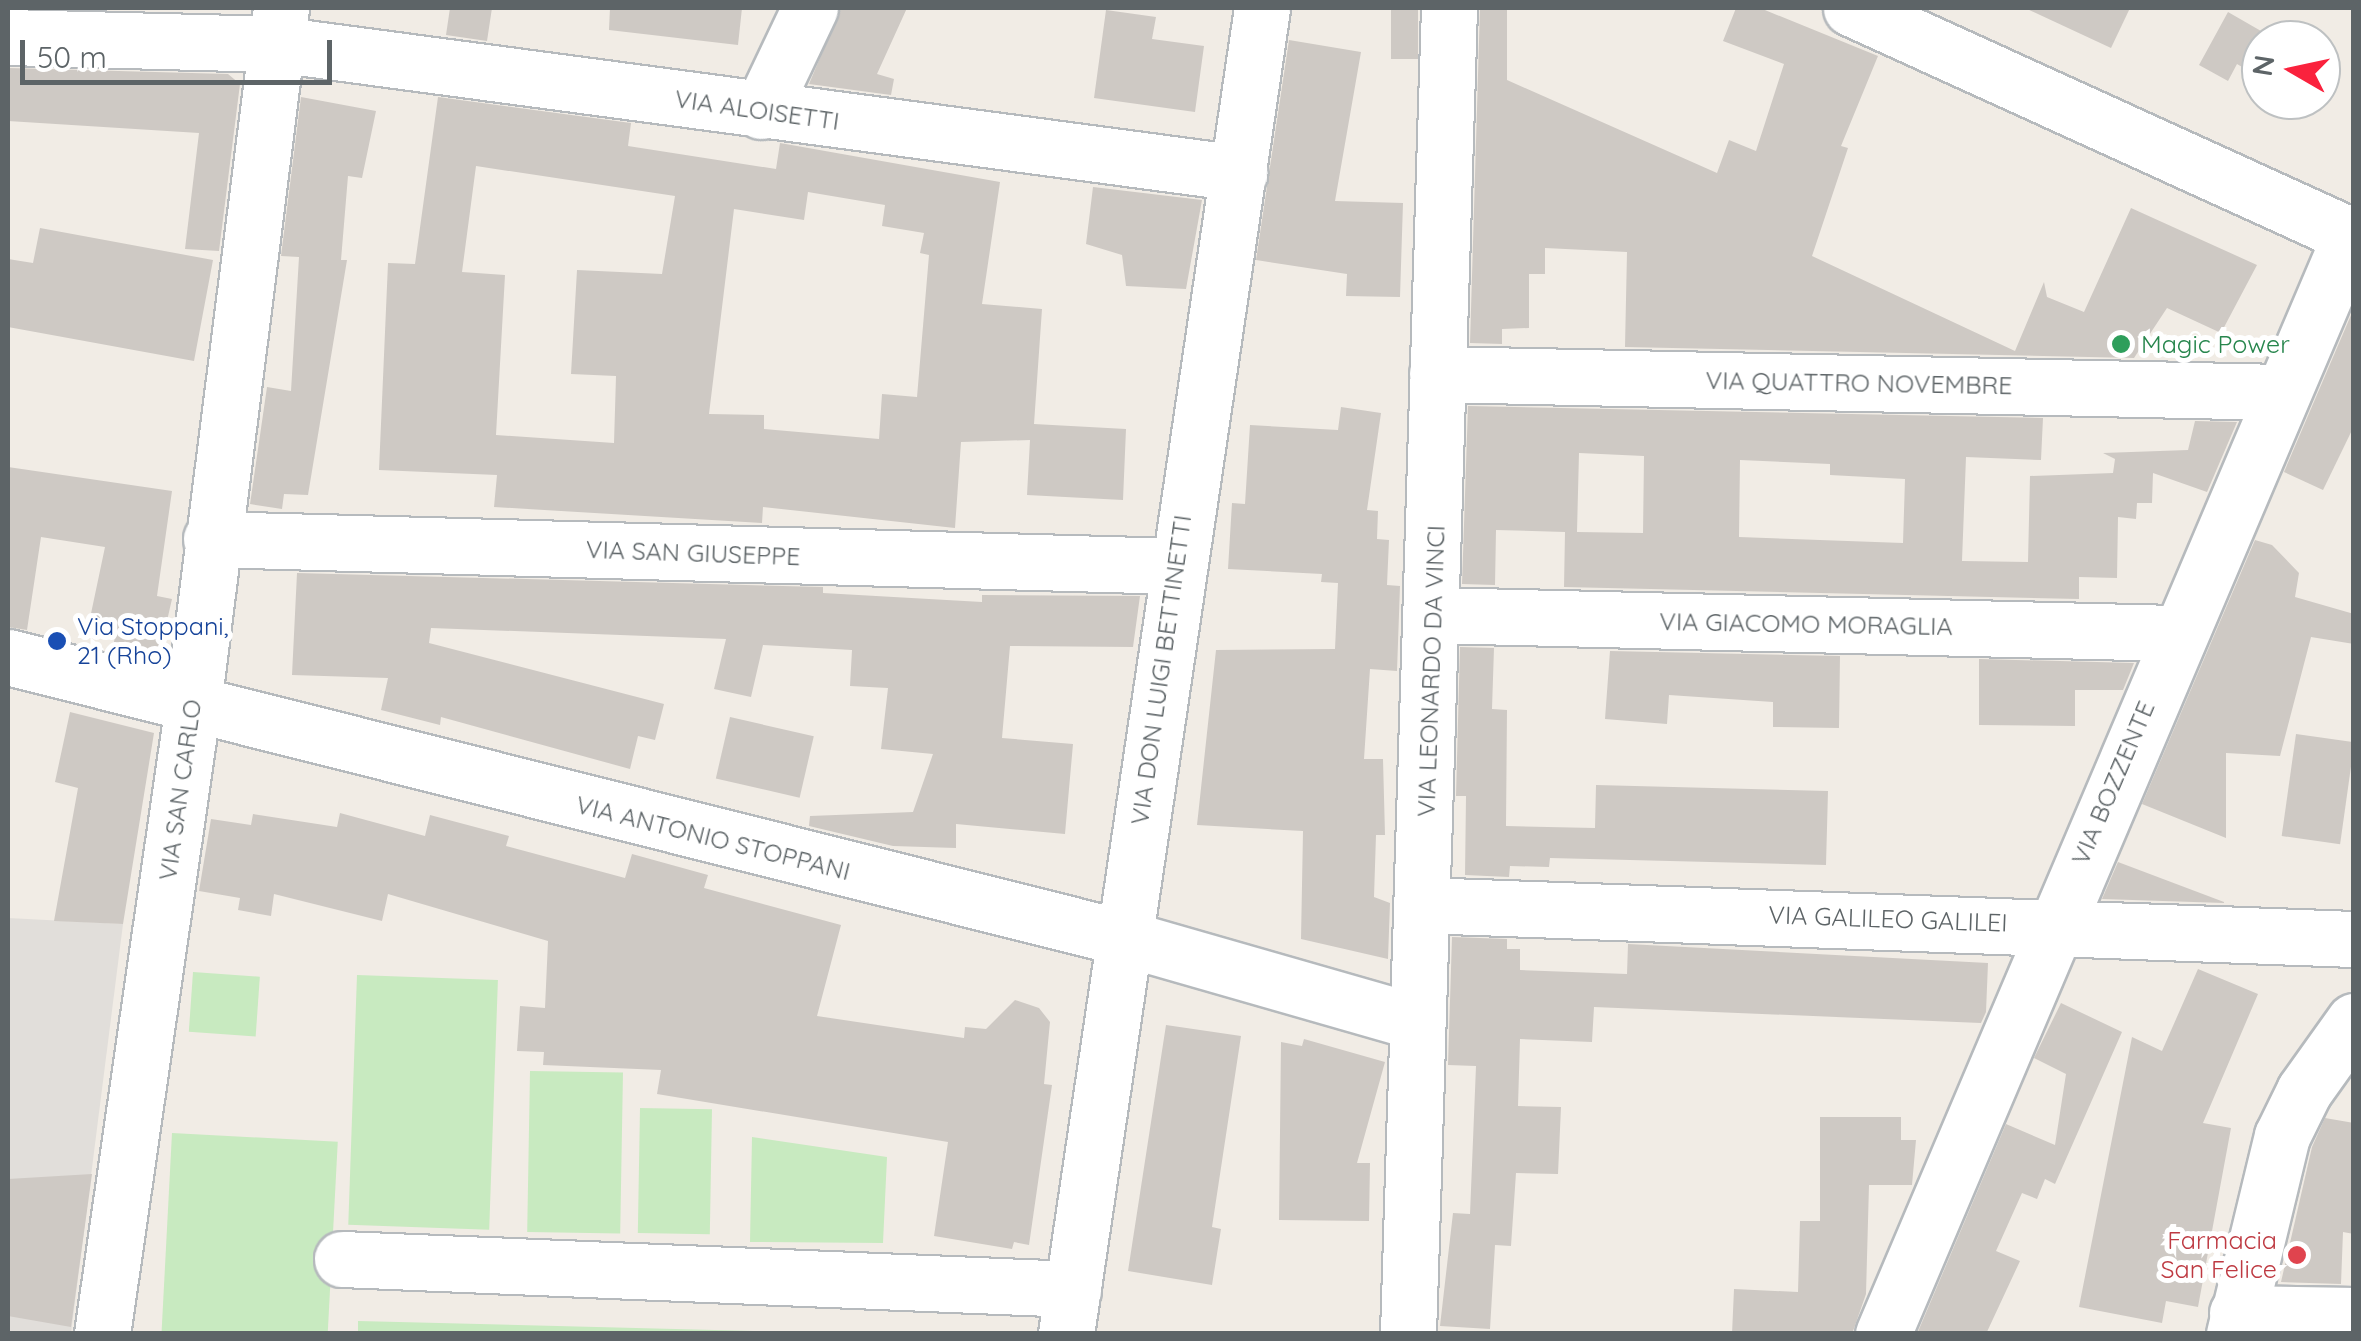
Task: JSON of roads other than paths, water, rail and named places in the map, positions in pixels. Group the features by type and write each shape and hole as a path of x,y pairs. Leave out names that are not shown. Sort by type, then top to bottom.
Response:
{"street":[{"path":"761,111 810,8"},
{"name":"VIA DON LUIGI BETTINETTI","path":"1070,1311 1175,566 1262,8"},
{"name":"VIA LEONARDO DA VINCI","path":"1408,1334 1434,615 1448,8"},
{"path":"1850,8 2352,237"},
{"name":"VIA ALOISETTI","path":"8,37 278,26 761,111 1238,172"},
{"name":"VIA SAN CARLO","path":"102,1334 193,704 278,26"},
{"name":"VIA BOZZENTE","path":"1882,1334 2280,392 2352,237"},
{"name":"VIA QUATTRO NOVEMBRE","path":"1438,374 2280,392"},
{"name":"VIA SAN GIUSEPPE","path":"211,539 1175,566"},
{"name":"VIA GIACOMO MORAGLIA","path":"1434,615 2178,633"},
{"name":"VIA ANTONIO STOPPANI","path":"8,658 1124,938 1417,1022"},
{"name":"VIA GALILEO GALILEI","path":"1422,904 2053,924 2354,939"},
{"path":"2354,1021 2304,1091 2282,1136 2236,1323 2354,1315"},
{"path":"342,1259 1070,1311"}],"place":[{"name":"Magic Power","path":"2121,344"},
{"name":"Via Stoppani, 21 (Rho)","path":"57,641"},
{"name":"Farmacia San Felice","path":"2297,1255"}]}
